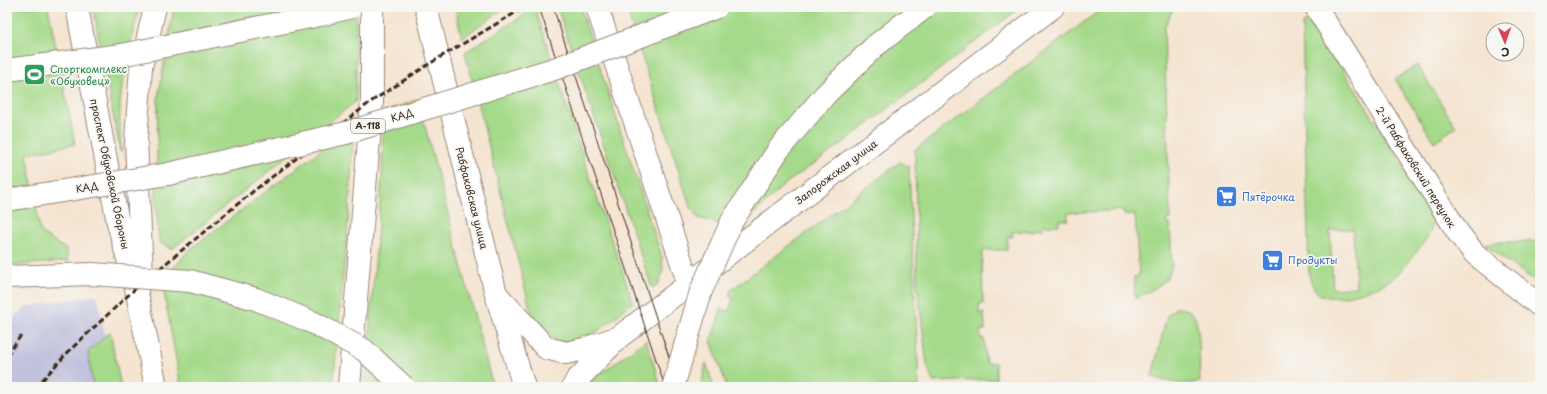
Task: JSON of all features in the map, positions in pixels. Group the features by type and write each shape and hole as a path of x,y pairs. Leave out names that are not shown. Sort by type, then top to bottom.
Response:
{"main road":[{"name":"проспект Обуховской Обороны","path":"77,7 118,223 136,288 156,387"},
{"path":"148,344 142,283 136,140 141,67 155,7"},
{"path":"7,70 121,55 320,15 352,7"},
{"path":"349,387 372,101 372,7"},
{"name":"Рабфаковская улица","path":"426,7 496,294 524,387"},
{"path":"598,7 689,285"},
{"name":"КАД","path":"7,200 168,174 346,133 557,68 717,7"},
{"path":"673,387 701,291 729,228 779,149 825,95 875,46 925,7"},
{"name":"Запорожская улица","path":"619,337 1054,7"},
{"name":"2-й Рабфаковский переулок","path":"1316,7 1459,234 1475,254 1540,306"},
{"path":"7,277 92,274 190,281 256,299 314,323 364,350 404,387"},
{"path":"496,294 546,348 566,353 584,349 619,337"},
{"path":"573,387 576,381 619,337"}],"shaded area":[{"path":"97,295 115,387 7,387 7,322 26,307"}],"green space":[{"name":"Спорткомплекс «Обуховец»","path":"7,7 48,7 75,144 27,154 40,230 45,236 66,249 68,261 7,266"},
{"path":"93,7 139,7 123,78 120,114 122,151 120,152"},
{"path":"174,7 356,7 356,101 172,249 159,242 156,202 158,98"},
{"path":"455,7 506,7 462,38"},
{"path":"557,7 580,7 662,257 663,270 659,284 652,288"},
{"path":"626,7 1021,7 843,143 785,184 738,229 698,218 690,206"},
{"path":"1104,7 1174,7 1164,28 1170,219 1166,220 1167,224 1170,224 1172,266 1170,273 1158,286 1135,299 1134,277 1139,276 1135,215 1124,215 1123,210 1068,213 1068,220 1059,220 1059,225 1043,225 1043,229 1012,232 1013,237 1007,237 1007,250 985,250 982,255 983,304 979,304 979,313 984,313 985,330 980,330 981,339 984,339 986,363 996,363 996,379 933,382 927,365 917,284 915,150"},
{"path":"535,8 585,163 633,302 606,325 585,338 573,341 562,341 550,338 534,324 465,52"},
{"path":"1312,20 1423,197 1431,222 1431,230 1425,241 1393,278 1369,290 1347,296 1328,297 1321,295 1313,286 1309,274 1302,25 1306,21","holes":["1353,229 1356,287 1333,289 1330,230"]},
{"path":"1417,65 1456,127 1434,142 1395,79"},
{"path":"418,99 493,387 365,387 382,177 383,113"},
{"path":"354,125 349,212 333,387 181,387 162,282 189,250"},
{"path":"900,162 909,167 919,387 727,387 711,341 721,309 729,311 733,298 729,296 731,290"},
{"path":"1540,241 1540,284 1509,263 1485,244 1502,242"},
{"path":"1175,308 1188,310 1194,316 1196,321 1199,338 1200,382 1176,383 1152,376 1167,316"},
{"path":"110,332 121,387 93,387 88,352"},
{"path":"646,340 661,387 584,387 591,381"},
{"path":"706,363 714,387 701,387"}],"tram line":[{"path":"539,7 665,387"},
{"path":"553,7 679,387"}],"railway":[{"path":"36,387 69,351 136,288 256,189 372,101 437,59 525,7"},
{"path":"7,355 22,334"}],"place":[{"name":"Спорткомплекс «Обуховец»","path":"34,75"},
{"name":"Пятёрочка","path":"1227,197"},
{"name":"Продукты","path":"1272,260"}]}
